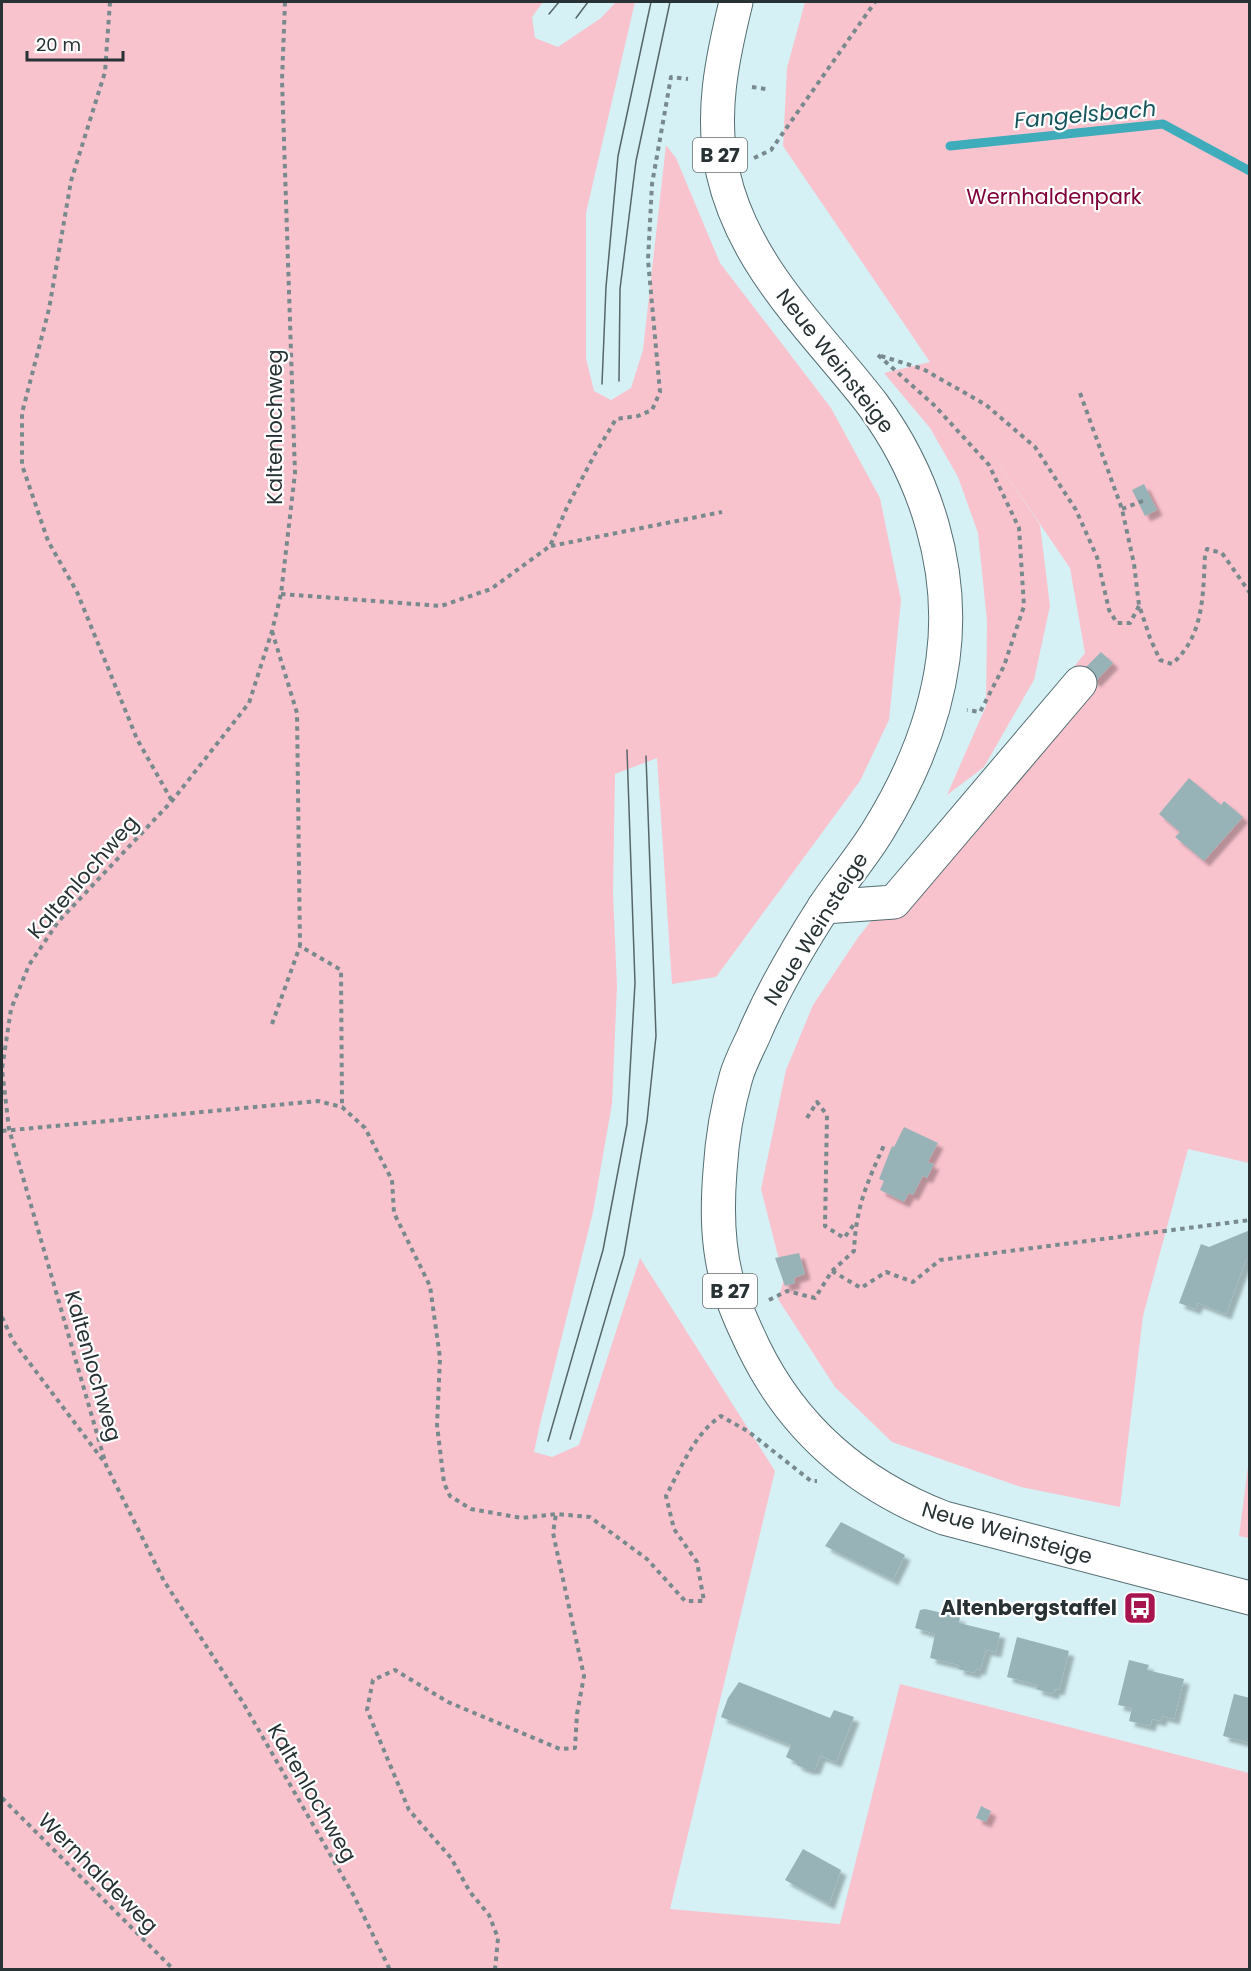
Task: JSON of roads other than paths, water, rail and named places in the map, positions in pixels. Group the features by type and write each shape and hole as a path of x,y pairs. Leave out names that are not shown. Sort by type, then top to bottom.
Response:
{"main road":[{"name":"Neue Weinsteige","path":"735,2 718,83 716,126 723,173 736,215 757,258 783,296 874,408 900,447 924,495 938,547 946,604 944,657 935,706 912,769 884,821 824,907 767,1004 737,1073 723,1131 717,1199 719,1245 728,1284 738,1313 768,1376 806,1427 841,1461 881,1488 915,1507 944,1518 1250,1598"},
{"path":"824,907 894,902 1080,683"}],"waterway":[{"name":"Fangelsbach","path":"950,146 1163,124 1250,171"}],"tram line":[{"path":"549,14 559,2"},
{"path":"576,18 588,2"},
{"path":"602,384 606,287 618,156 651,2"},
{"path":"619,381 620,289 636,161 670,2"},
{"path":"548,1441 603,1250 627,1124 635,983 627,750"},
{"path":"570,1439 624,1255 647,1121 656,1036 646,756"}],"place":[{"name":"Altenbergstaffel","path":"1140,1608"}],"park label":[{"name":"Wernhaldenpark","path":"1054,197"}]}
